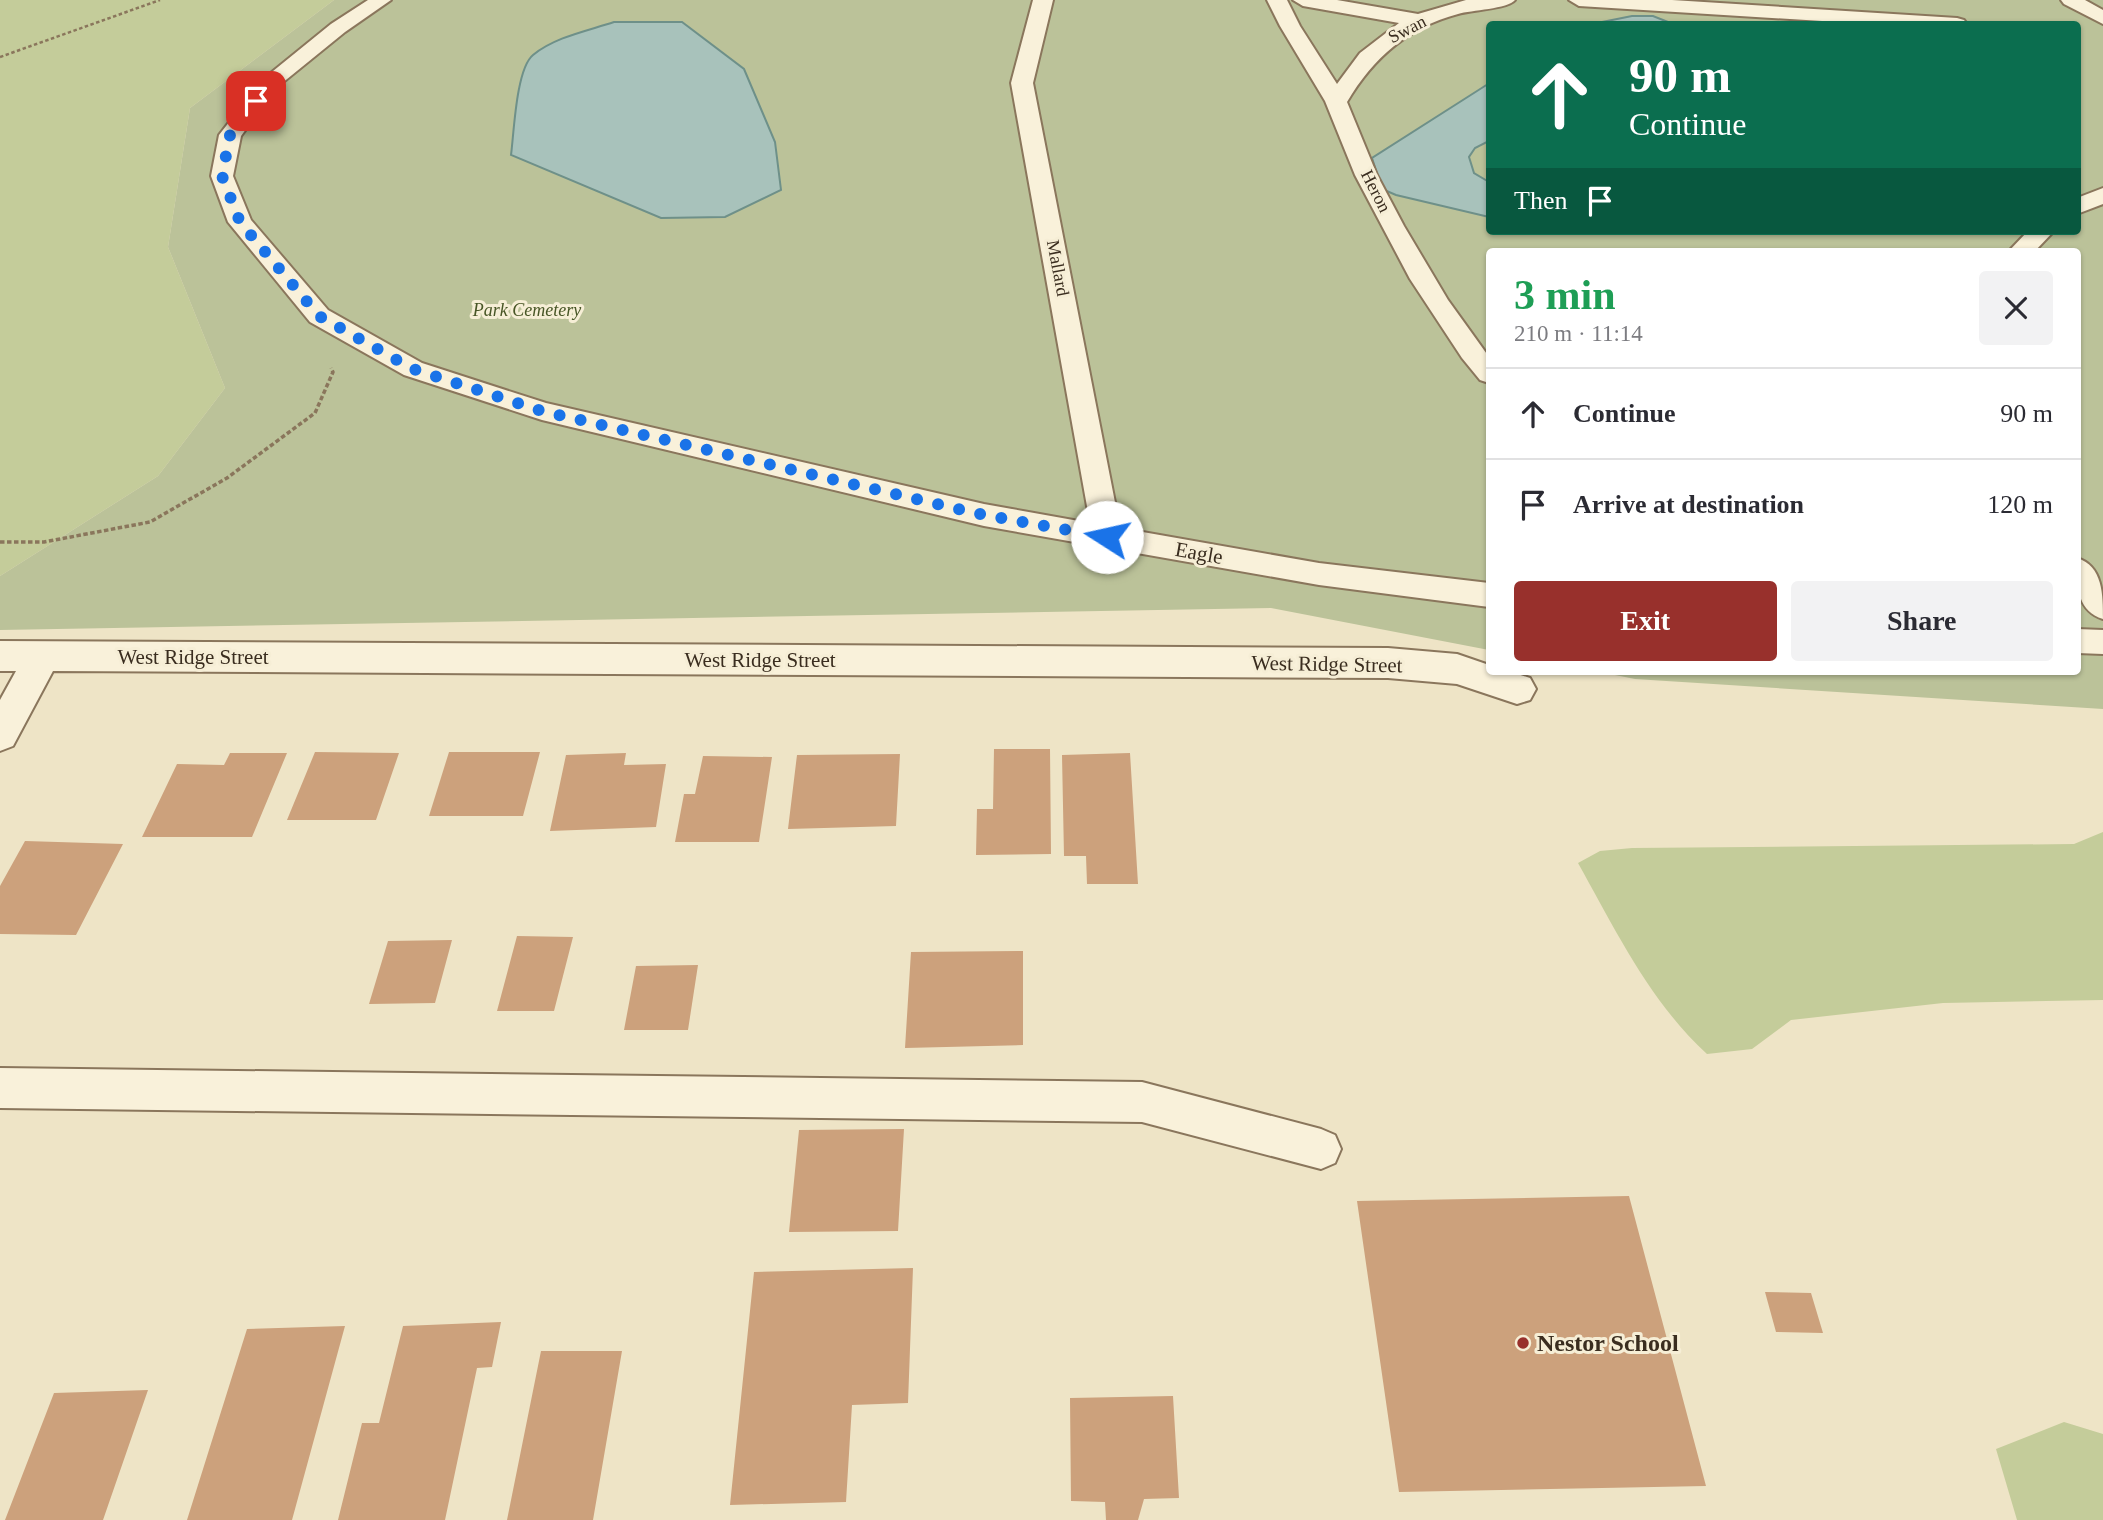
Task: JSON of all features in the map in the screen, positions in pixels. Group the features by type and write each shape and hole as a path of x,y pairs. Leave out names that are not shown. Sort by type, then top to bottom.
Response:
{"street":[{"name":"West Ridge Street","path":"0,656 1388,663 1457,669 1517,689"},
{"path":"0,735 43,656"}],"lane":[{"path":"319,316 240,222 222,176 230,135 269,84 338,28 381,0"},
{"name":"Mallard","path":"1043,0 1022,83 1107,537"},
{"name":"Heron","path":"1277,0 1287,25 1337,102 1366,174 1416,266 1465,345 1486,370"},
{"path":"1303,0 1417,20"},
{"name":"Swan","path":"1337,102 1351,75 1380,43 1417,20 1471,3 1506,0"},
{"path":"1579,0 1910,21"},
{"path":"2071,0 2099,29"},
{"path":"2081,205 2103,195"},
{"path":"2024,248 2038,235"},
{"name":"Eagle","path":"319,316 413,369 542,411 984,515 1319,573 1486,596"},
{"path":"2081,575 2103,607"},
{"path":"2081,641 2103,642"},
{"path":"0,1088 1142,1102 1321,1149"}],"path":[{"path":"0,57 160,0"},
{"path":"0,542 44,542 150,522 227,478 315,413 332,372 319,316"}],"green space":[{"path":"0,0 334,0 190,108 168,247 225,388 158,476 0,576"},
{"name":"Park Cemetery","path":"334,0 2103,0 2103,709 1635,679 1615,675 2081,675 2081,248 1486,248 1486,649 1271,608 0,630 0,576 158,476 225,388 168,247 190,108"},
{"path":"2103,832 2103,1000 1943,1003 1791,1020 1752,1049 1707,1054 1668,1012 1651,988 1578,863 1600,851 1632,848 2074,844"},
{"path":"2064,1422 2103,1434 2103,1520 2017,1520 1996,1449"}],"water":[{"path":"1632,16 1653,16 1666,21 1607,21"},
{"path":"614,22 682,22 744,69 775,142 781,190 725,217 661,218 511,155 519,87 527,62 533,55 561,39"},
{"path":"1486,85 1486,142 1475,148 1469,157 1474,173 1486,180 1486,216 1396,195 1382,189 1372,158"}],"building":[{"path":"994,749 1050,749 1051,854 976,855 977,809 993,809"},
{"path":"315,752 399,753 376,820 287,820"},
{"path":"449,752 540,752 523,816 429,816"},
{"path":"230,753 287,753 252,837 142,837 177,764 224,765"},
{"path":"626,753 624,765 666,764 656,827 550,831 566,755"},
{"path":"1130,753 1138,884 1087,884 1086,856 1064,856 1062,755"},
{"path":"900,754 896,826 788,829 797,755"},
{"path":"703,756 772,757 759,842 675,842 684,794 695,794"},
{"path":"25,841 123,844 76,935 0,934 0,886"},
{"path":"517,936 573,937 554,1011 497,1011"},
{"path":"452,940 435,1003 369,1004 388,941"},
{"path":"1023,951 1023,1045 905,1048 911,952"},
{"path":"698,965 688,1030 624,1030 636,966"},
{"path":"904,1129 898,1231 789,1232 799,1130"},
{"name":"Nestor School","path":"1629,1196 1706,1486 1399,1492 1357,1201"},
{"path":"913,1268 908,1403 852,1405 846,1502 730,1505 754,1272"},
{"path":"1765,1292 1811,1293 1823,1333 1776,1332"},
{"path":"501,1322 492,1367 477,1368 445,1520 338,1520 362,1423 379,1423 403,1326"},
{"path":"345,1326 292,1520 187,1520 247,1329"},
{"path":"541,1351 622,1351 593,1520 507,1520"},
{"path":"148,1390 103,1520 5,1520 54,1393"},
{"path":"1173,1396 1179,1498 1144,1499 1138,1520 1106,1520 1105,1502 1071,1501 1070,1398"}],"place":[{"name":"Nestor School","path":"1523,1343"}],"route":[{"path":"256,101 230,135 222,176 240,222 319,316 413,369 542,411 984,515 1107,537"}]}
